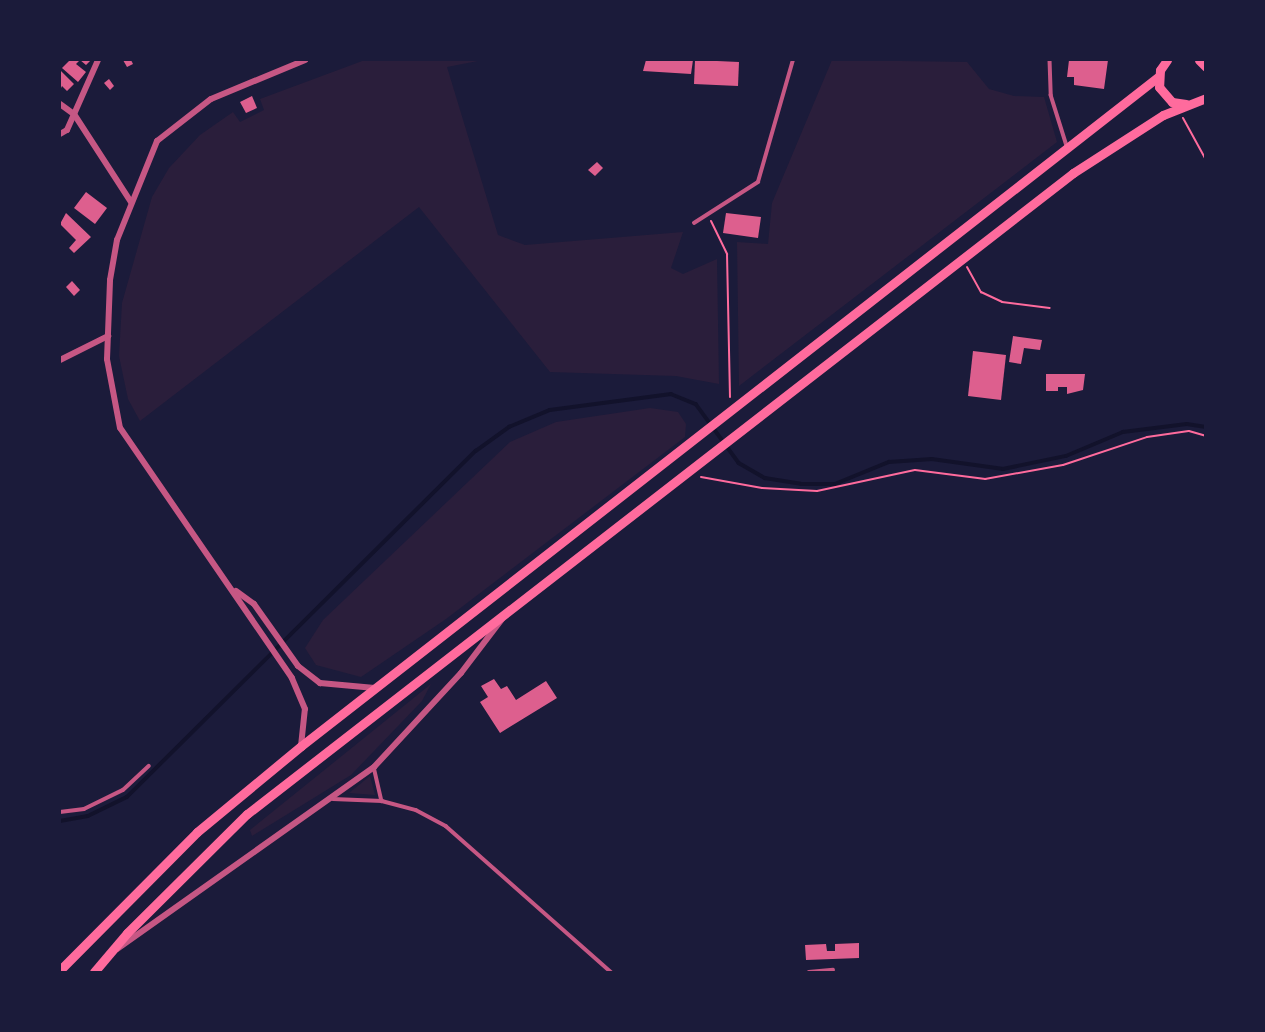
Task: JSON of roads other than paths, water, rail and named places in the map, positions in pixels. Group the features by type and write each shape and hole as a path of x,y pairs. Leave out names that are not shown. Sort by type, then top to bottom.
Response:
{"main road":[{"path":"60,970 197,832 301,746 733,405 1158,77 1166,60"},
{"path":"1199,60 1206,67"},
{"path":"1158,77 1159,87 1172,102 1193,103 1206,91"},
{"path":"94,972 247,814 1073,173 1178,109 1206,98"}],"street":[{"path":"60,134 67,130 99,60"},
{"path":"301,746 305,709 292,678 120,428 107,359 110,280 131,202 157,141 211,99 305,60"},
{"path":"60,104 75,114 131,202"},
{"path":"60,360 108,336"},
{"path":"231,588 254,604 298,666 320,682 376,688"},
{"path":"107,956 233,863 333,799 374,767 461,673 507,612"}],"lane":[{"path":"694,223 758,182 793,60"},
{"path":"1050,60 1051,95 1067,148"},
{"path":"60,812 84,810 123,790 149,766"},
{"path":"374,767 382,801"},
{"path":"333,799 382,801 416,810 446,826 611,972"},
{"path":"809,972 833,971"}],"waterway":[{"path":"60,821 88,816 127,797 476,451 509,427 550,410 671,394 696,404 739,463 765,478 801,484 835,484 889,462 932,459 1003,469 1066,456 1123,432 1187,424 1206,427"}]}
